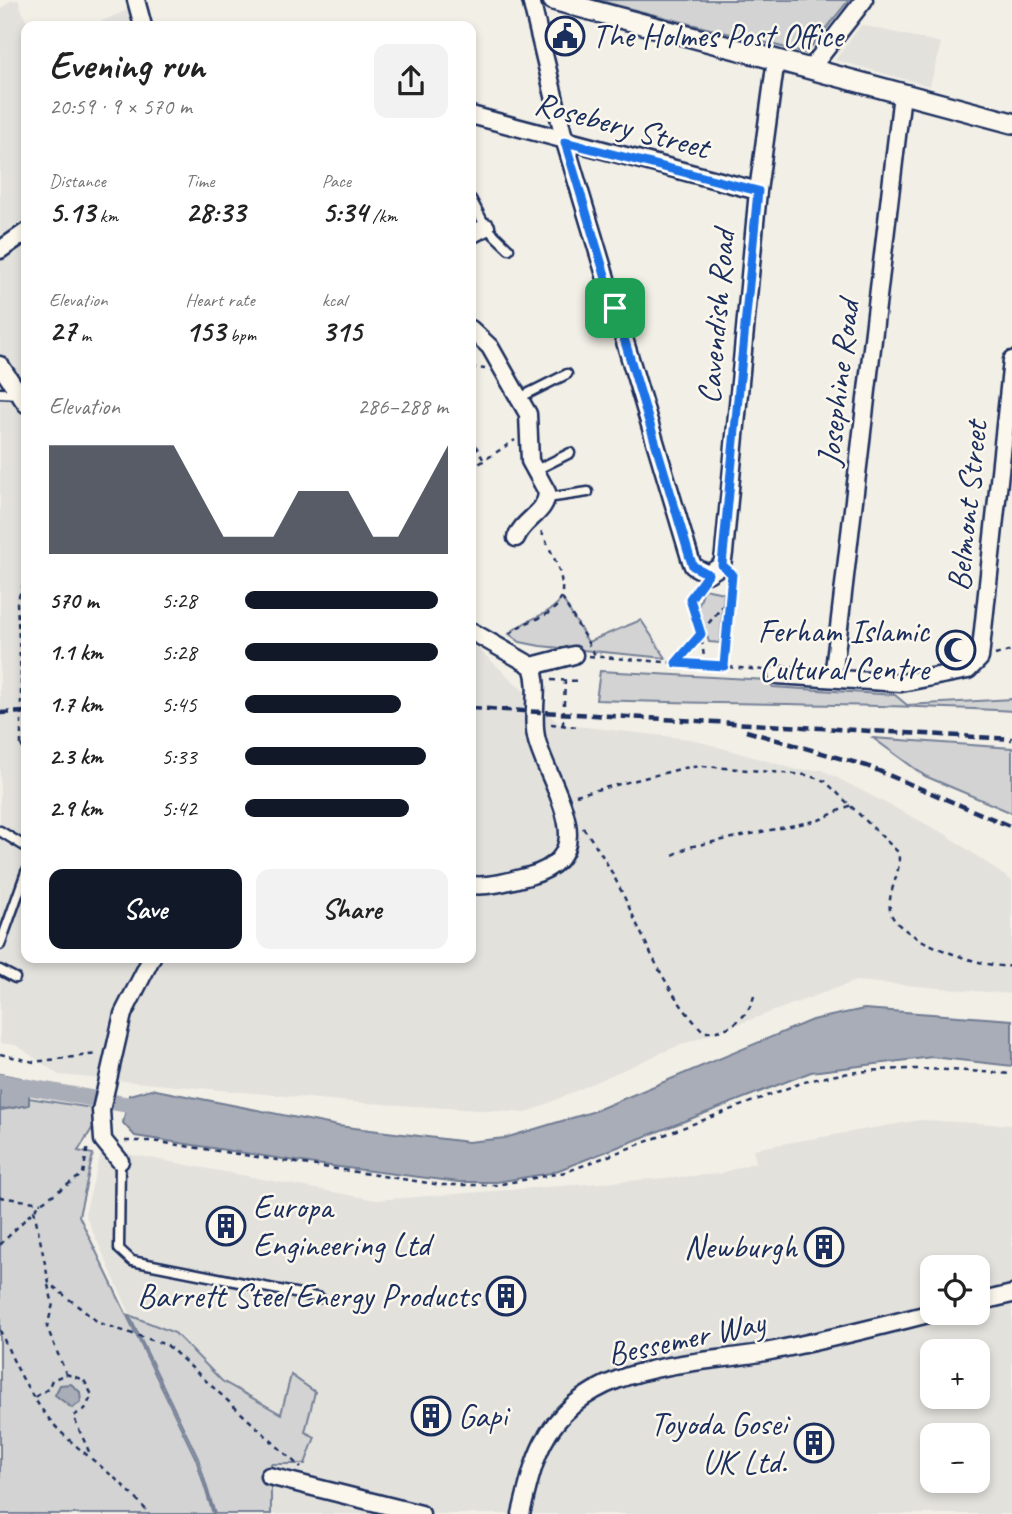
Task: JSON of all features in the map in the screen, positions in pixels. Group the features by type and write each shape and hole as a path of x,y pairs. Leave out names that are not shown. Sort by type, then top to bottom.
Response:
{"street":[{"path":"136,0 142,21"},
{"path":"531,0 565,142 690,558 693,566 715,569"},
{"path":"553,0 1012,123"},
{"path":"811,68 864,0"},
{"name":"Cavendish Road","path":"715,569 758,191 776,60"},
{"name":"Josephine Road","path":"833,678 902,94"},
{"name":"Rosebery Street","path":"476,116 758,191"},
{"path":"476,233 486,227"},
{"path":"0,250 21,235"},
{"path":"476,334 490,347 528,414 528,452 534,471 547,492 547,498 534,516 524,523 516,538"},
{"name":"Belmont Street","path":"777,675 901,683 968,670 980,658 1012,360"},
{"path":"0,365 21,397"},
{"path":"476,634 501,648 534,673"},
{"path":"534,673 574,655"},
{"path":"476,885 499,884 543,872 560,860 569,844 561,799 541,755 534,722 534,673"},
{"path":"120,1161 103,1140 102,1110 123,1014 149,963"},
{"path":"990,1299 1012,1294"},
{"name":"Bessemer Way","path":"521,1514 544,1441 583,1398 609,1381 656,1368 760,1353 920,1316"},
{"path":"269,1476 413,1513"}],"lane":[{"path":"476,208 486,227 509,248"},
{"path":"519,398 567,374"},
{"path":"0,393 21,399"},
{"path":"534,471 570,453"},
{"path":"547,498 588,492"},
{"path":"0,831 21,844"},
{"path":"0,945 21,886"},
{"path":"0,970 15,978"},
{"path":"120,1161 119,1249 132,1261 320,1298"}],"path":[{"path":"476,464 528,434"},
{"path":"476,446 483,459"},
{"path":"501,648 517,627 545,615 562,598 564,591 558,566 534,516"},
{"path":"705,665 701,634 690,599 715,569 732,574 724,666"},
{"path":"21,591 17,602 21,745"},
{"path":"676,663 730,597"},
{"path":"562,598 596,657"},
{"path":"574,655 765,670 777,675"},
{"path":"534,673 565,681 580,681"},
{"path":"562,725 565,681"},
{"path":"534,722 578,727"},
{"path":"754,996 751,1009 740,1020 716,1032 704,1032 691,1019 641,934 591,838 561,799 684,768 703,766 806,775 825,781 898,852 900,862 889,908 892,920 902,929 943,950 996,967 1012,966"},
{"path":"673,855 689,847 820,820 851,805"},
{"path":"0,1054 34,1062 75,1055 113,1054"},
{"path":"0,1245 41,1203 83,1174 88,1143 103,1140 152,1141 442,1185 496,1185 566,1171 801,1083 840,1072 923,1067 1012,1074"},
{"path":"0,1197 41,1203"},
{"path":"34,1210 53,1304 47,1326 66,1374"},
{"path":"48,1283 100,1323 167,1345 300,1466 304,1485"},
{"path":"0,1330 48,1418 134,1494 149,1514"},
{"path":"35,1397 48,1389 52,1380 66,1374 84,1380 92,1395 85,1409 73,1416 92,1459"}],"shaded area":[{"path":"12,0 18,0 26,21 21,21 21,963 476,963 476,647 559,724 690,739 798,770 822,770 947,835 1012,881 1012,994 856,981 670,1049 526,1113 351,1102 59,1075 16,1045 0,1043 0,9"},
{"path":"596,0 849,0 806,53"},
{"path":"127,10 132,21 102,21"},
{"path":"861,25 941,43 930,86 835,60"},
{"path":"704,589 724,593 720,643 709,642 698,608"},
{"path":"562,598 588,642 641,620 666,658 540,646 520,642 509,634 550,610"},
{"path":"600,671 768,680 773,687 895,695 907,705 1012,699 1012,711 596,700"},
{"path":"873,738 1012,748 1012,813 925,776"},
{"path":"864,1009 1012,1020 1012,1066 932,1057 811,1072 551,1173 497,1182 459,1182 315,1164 135,1136 123,1123 129,1095 151,1089 338,1126 468,1142 505,1138 592,1112 812,1020"},
{"path":"0,1074 21,1078 29,1089 29,1105 0,1110"},
{"path":"29,1098 92,1108 93,1127 78,1151 93,1154 79,1216 196,1459 213,1514 0,1514 0,1110 29,1105"},
{"path":"920,1120 1012,1125 1012,1514 271,1514 273,1466 281,1413 222,1381 175,1333 130,1314 85,1214 101,1152 128,1154 376,1200 719,1174 756,1162 753,1149"},
{"path":"129,1315 175,1333 222,1381 281,1414 291,1375 315,1392 305,1432 315,1437 305,1464 271,1464 271,1514 215,1514 198,1458"},
{"path":"71,1384 80,1392 81,1402 72,1408 55,1395 60,1385"}],"waterway":[{"path":"0,1082 146,1108"}],"railway":[{"path":"476,708 1012,739"},
{"path":"0,713 21,712"},
{"path":"746,731 867,766 1012,827"}],"place":[{"name":"The Holmes Post Office","path":"565,36"},
{"name":"Ferham Islamic Cultural Centre","path":"956,650"},
{"name":"Europa Engineering Ltd","path":"226,1226"},
{"name":"Newburgh","path":"824,1247"},
{"name":"Barrett Steel Energy Products","path":"506,1296"},
{"name":"Gapi","path":"431,1416"},
{"name":"Toyoda Gosei UK Ltd.","path":"814,1443"}],"route":[{"path":"565,142 758,191 722,565 732,574 724,666 676,663 701,634 690,599 708,574 699,572 690,558 615,308 565,142"}]}
